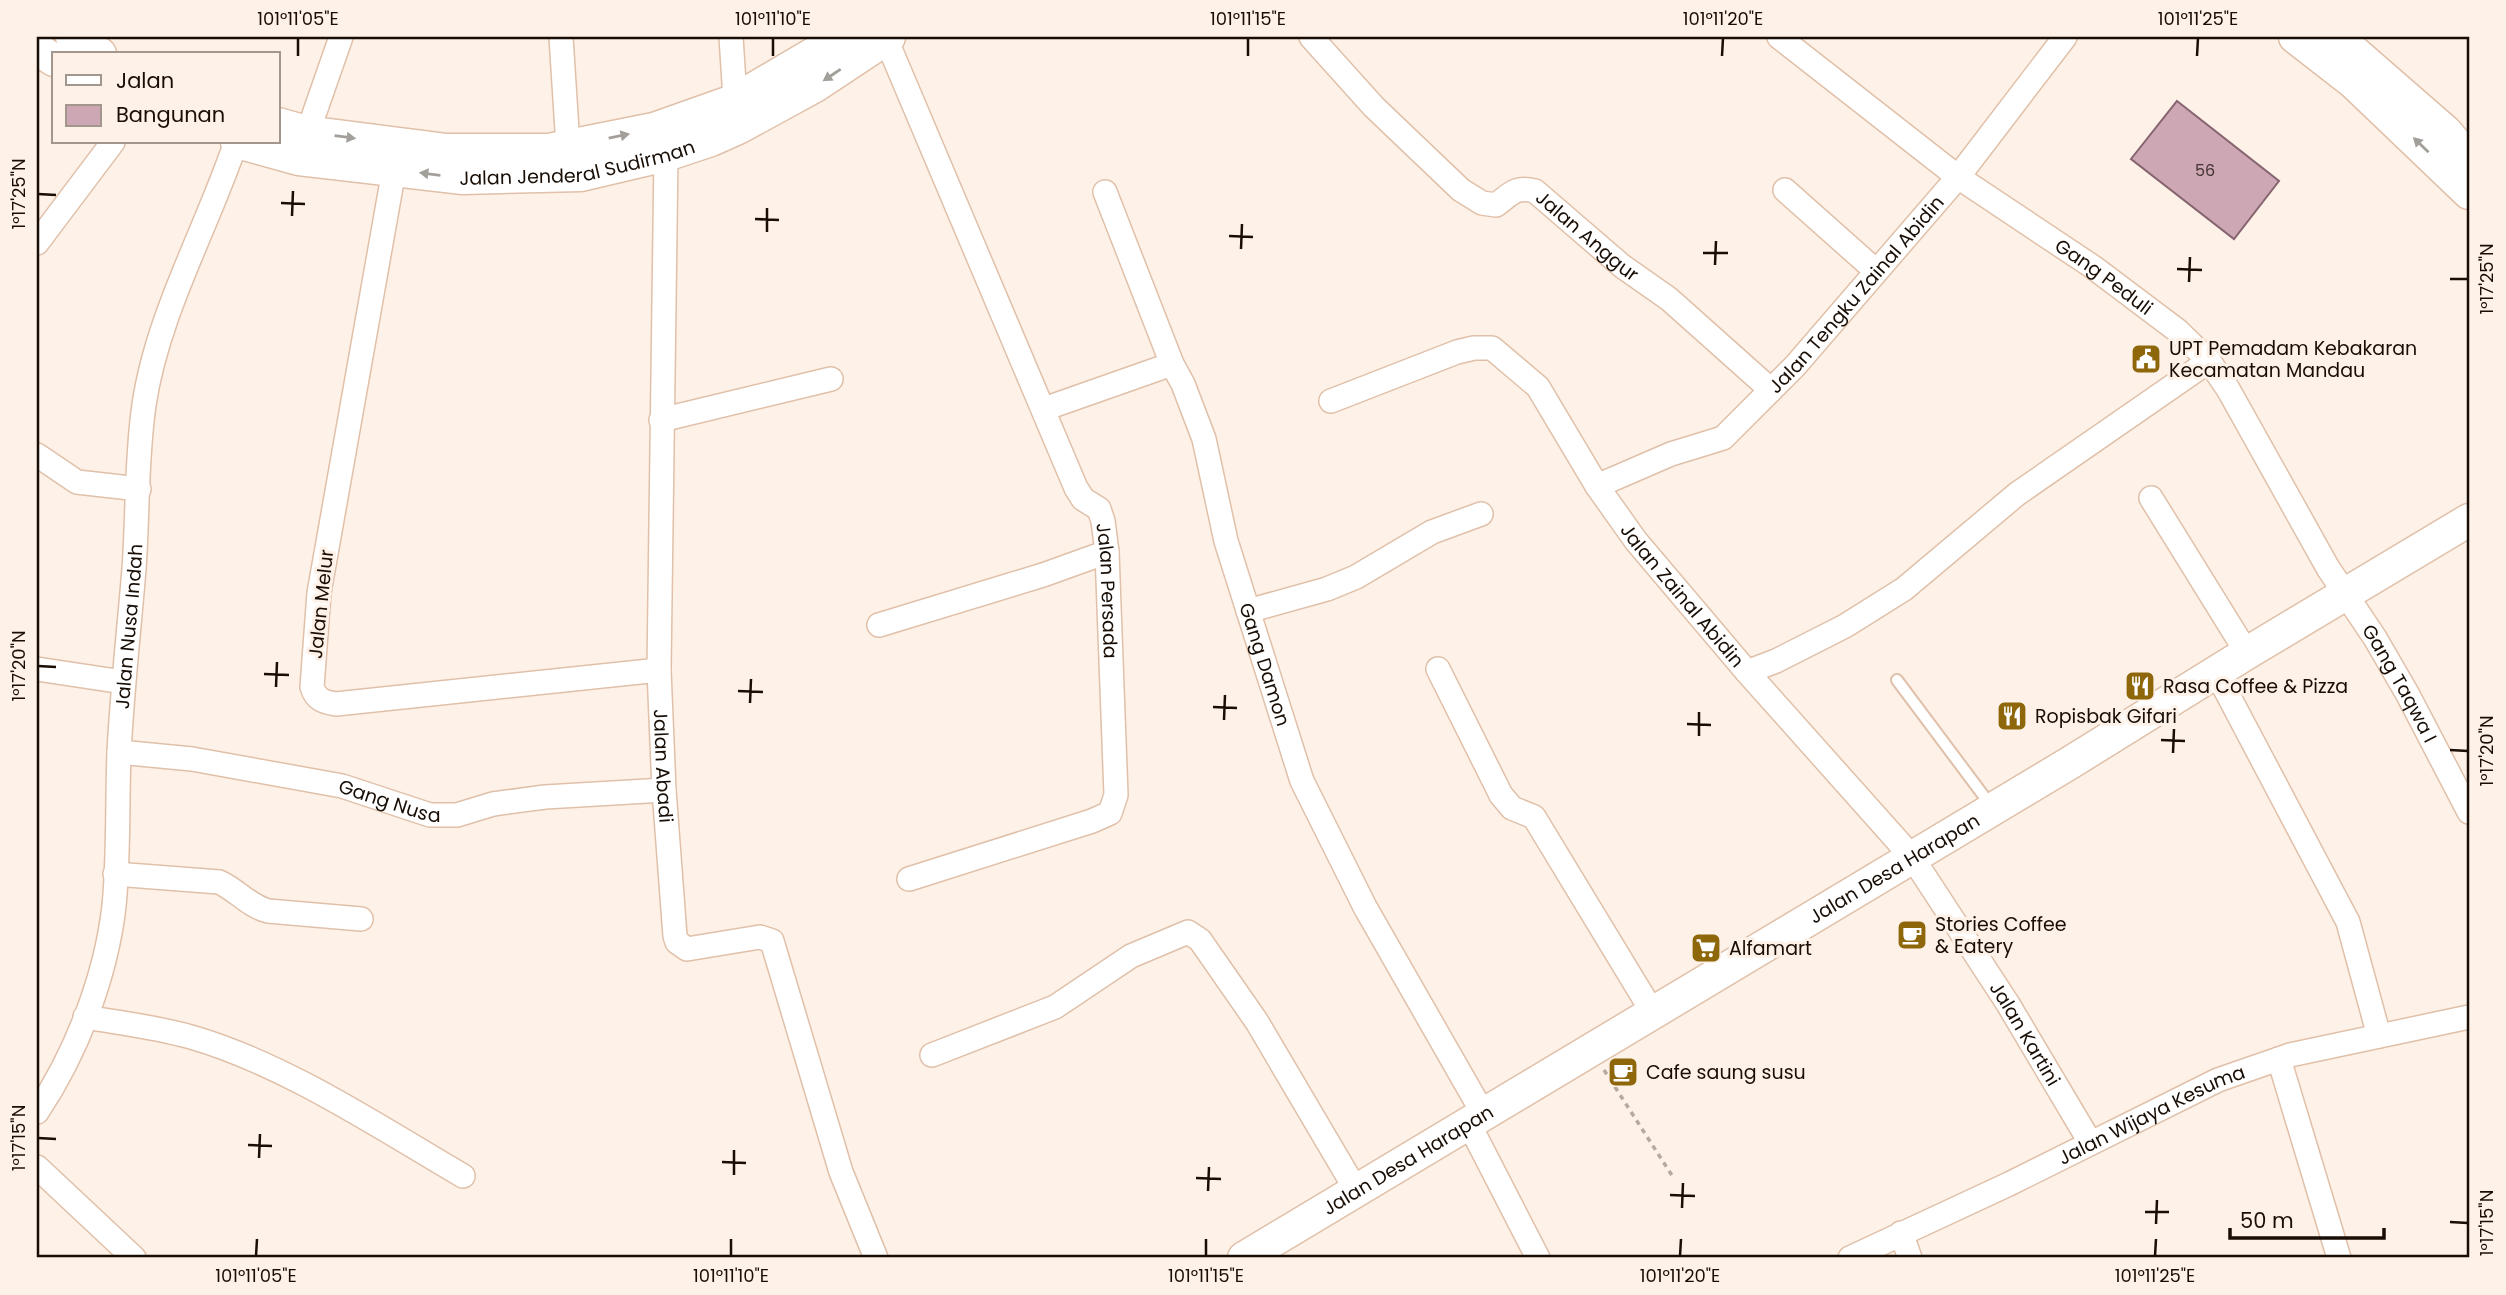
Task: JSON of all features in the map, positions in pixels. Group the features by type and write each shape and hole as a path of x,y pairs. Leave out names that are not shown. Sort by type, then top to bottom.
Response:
{"street":[{"path":"72,37 97,52"},
{"path":"295,139 341,37"},
{"path":"561,37 568,146"},
{"path":"731,37 736,115"},
{"name":"Jalan Jenderal Sudirman","path":"295,139 394,170 463,178 581,175 666,155 711,141 736,115 842,37"},
{"name":"Jalan Anggur","path":"1311,37 1374,107 1461,190 1482,203 1496,205 1513,191 1524,188 1535,191 1622,266 1669,299 1771,390"},
{"name":"Gang Peduli","path":"1779,37 1958,177 2094,267 2178,331 2209,361 2228,389 2345,594"},
{"name":"Jalan Tengku Zainal Abidin","path":"1597,486 1671,454 1723,438 1771,390 1958,177 2065,37"},
{"path":"2295,37 2362,74 2445,132 2469,159"},
{"path":"2337,37 2362,74 2469,193"},
{"name":"Jalan Jenderal Sudirman","path":"295,139 447,150 549,150 736,115 815,86 888,38"},
{"name":"Jalan Persada","path":"888,38 1076,488 1083,499 1099,509 1103,521 1107,552 1116,795 1110,813 1092,821 909,879"},
{"path":"37,49 52,59"},
{"path":"37,243 111,144"},
{"name":"Jalan Nusa Indah","path":"37,1112 55,1086 85,1017 100,972 114,907 123,682 144,407 153,357 236,144"},
{"name":"Jalan Abadi","path":"666,155 659,670 664,790 675,936 681,946 687,949 760,937 769,939 774,944 841,1172 876,1258"},
{"name":"Jalan Melur","path":"394,170 319,593 314,693 319,699 336,704 659,670"},
{"path":"1785,190 1876,271"},
{"name":"Gang Damon","path":"1105,192 1204,439 1226,541 1302,781 1477,1119"},
{"name":"Jalan Zainal Abidin","path":"1331,401 1457,352 1492,348 1538,387 1597,486 1636,541 1912,857"},
{"path":"1747,671 1776,661 1845,626 1905,589 2017,494 2209,361"},
{"path":"1044,409 1172,364"},
{"path":"662,420 831,379"},
{"path":"37,455 77,482 139,489"},
{"path":"2151,498 2247,653"},
{"path":"1248,611 1327,589 1356,577 1432,532 1481,514"},
{"name":"Jalan Desa Harapan","path":"1244,1258 2469,520"},
{"path":"879,625 1043,575 1107,552"},
{"name":"Gang Taqwa I","path":"2345,594 2375,638 2408,695 2469,812"},
{"path":"37,669 123,682"},
{"path":"1438,669 1501,795 1512,808 1534,817 1653,1013"},
{"path":"2216,672 2348,922 2379,1036"},
{"name":"Gang Nusa","path":"119,752 192,759 342,786 430,815 457,815 492,804 545,797 664,790"},
{"name":"Jalan Kartini","path":"1912,857 2008,1004 2090,1142"},
{"path":"115,874 219,882 232,887 255,907 268,911 361,919"},
{"path":"932,1055 1055,1007 1131,956 1188,932 1200,940 1256,1022 1356,1190"},
{"path":"85,1017 191,1037 262,1064 324,1096 463,1176"},
{"name":"Jalan Wijaya Kesuma","path":"1850,1258 2009,1184 2218,1080 2279,1059 2469,1017"},
{"path":"2279,1059 2339,1258"},
{"path":"1477,1119 1538,1258"},
{"path":"37,1167 134,1258"},
{"path":"1901,1233 1910,1258"}],"lane":[{"path":"1897,680 1993,808"}],"path":[{"path":"1592,1050 1673,1177"}],"building":[{"path":"2177,101 2279,181 2234,239 2131,159"}],"place":[{"name":"UPT Pemadam Kebakaran Kecamatan Mandau","path":"2146,359"},
{"name":"Rasa Coffee & Pizza","path":"2140,686"},
{"name":"Ropisbak Gifari","path":"2012,716"},
{"name":"Stories Coffee & Eatery","path":"1912,935"},
{"name":"Alfamart","path":"1706,948"},
{"name":"Cafe saung susu","path":"1623,1072"}]}
